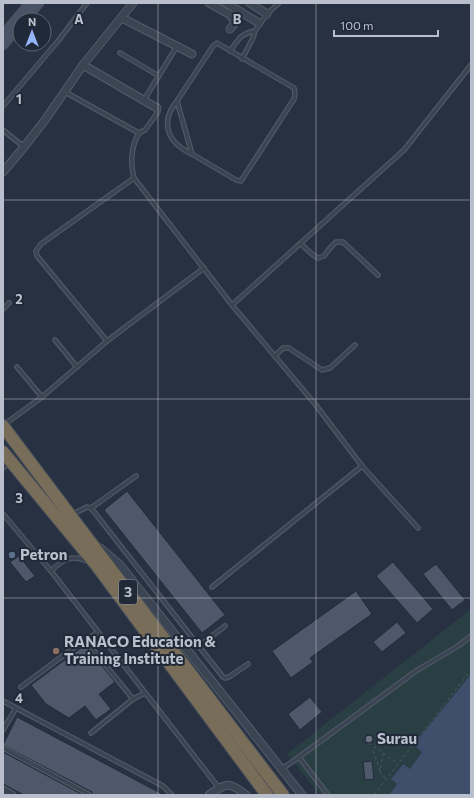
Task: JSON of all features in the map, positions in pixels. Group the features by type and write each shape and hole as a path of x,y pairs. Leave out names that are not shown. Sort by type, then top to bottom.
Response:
{"highway":[{"name":"3","path":"3,426 254,758 284,795"},
{"name":"3","path":"3,452 7,465 97,566 267,795"}],"main road":[{"path":"3,35 30,3"},
{"path":"31,12 39,3"},
{"path":"3,45 12,34"}],"street":[{"path":"3,172 24,147 83,65 133,3"},
{"path":"209,3 232,17 234,24 230,30"},
{"path":"226,3 260,23"},
{"path":"250,3 267,14"},
{"path":"122,18 192,54"},
{"path":"83,65 157,108"},
{"path":"82,531 120,565 302,795"},
{"path":"209,795 225,785 230,785 246,795"},
{"path":"3,790 12,795"}],"lane":[{"path":"3,106 58,41 87,3"},
{"path":"242,59 260,23 279,3"},
{"path":"230,51 245,33 255,31"},
{"path":"217,43 230,51 294,88 295,93 294,99 241,181 236,180 183,150 174,141 166,122 171,109 213,46 217,43"},
{"path":"144,100 177,46"},
{"path":"120,53 159,76"},
{"path":"232,305 404,150 471,65"},
{"path":"65,92 139,132"},
{"path":"177,101 192,154"},
{"path":"157,108 158,112 145,130 139,132 135,140 131,166 134,178 232,305 315,404 362,466 418,528"},
{"path":"3,130 24,147"},
{"path":"107,341 37,256 36,251 41,244 134,178"},
{"path":"301,244 318,258 324,256 336,242 343,242 378,275"},
{"path":"3,426 42,397 107,341 204,268"},
{"path":"3,309 9,303"},
{"path":"55,340 77,367"},
{"path":"275,356 283,348 289,348 322,370 330,368 355,345"},
{"path":"17,367 42,397"},
{"path":"212,587 362,466"},
{"path":"70,515 87,507 91,508 136,476"},
{"path":"91,508 225,678 229,678 248,664"},
{"path":"3,514 51,571 219,788"},
{"path":"51,571 64,560 74,558 82,559 97,566"},
{"path":"199,646 225,626"},
{"path":"21,687 72,649 98,632"},
{"path":"282,769 416,671 458,646 471,636"},
{"path":"86,641 133,699"},
{"path":"91,734 133,699 145,693"},
{"path":"3,701 163,786 172,795"},
{"path":"3,730 16,708"},
{"path":"3,748 90,795"},
{"path":"299,757 328,795"}],"path":[{"path":"374,795 399,765 422,732 471,670"},
{"path":"386,780 380,771 373,750 375,747 399,765"},
{"path":"380,771 383,752"}],"green space":[{"path":"471,609 471,674 419,738 418,748 422,751 410,770 402,764 391,779 397,784 389,795 320,795 287,754"}],"water":[{"path":"471,674 471,795 389,795 397,784 391,779 403,764 410,769 422,752 416,747 419,738"}],"building":[{"path":"127,491 225,615 202,633 104,510"},
{"path":"19,556 35,576 26,582 10,562"},
{"path":"393,562 433,609 417,623 376,576"},
{"path":"436,564 465,600 452,610 423,574"},
{"path":"356,591 372,614 310,658 313,662 291,678 272,651"},
{"path":"397,622 406,633 382,652 373,642"},
{"path":"85,645 115,682 99,694 111,709 96,720 85,706 69,718 46,704 31,685"},
{"path":"310,697 322,712 300,730 288,714"},
{"path":"17,717 164,795 93,795 92,792 3,745"},
{"path":"368,734 375,739 370,746 363,741"},
{"path":"3,752 83,795 24,795 3,784"},
{"path":"372,761 374,779 365,780 363,762"}],"place":[{"name":"Petron","path":"12,555"},
{"name":"RANACO Education & Training Institute","path":"56,651"},
{"name":"Surau","path":"369,739"}]}
